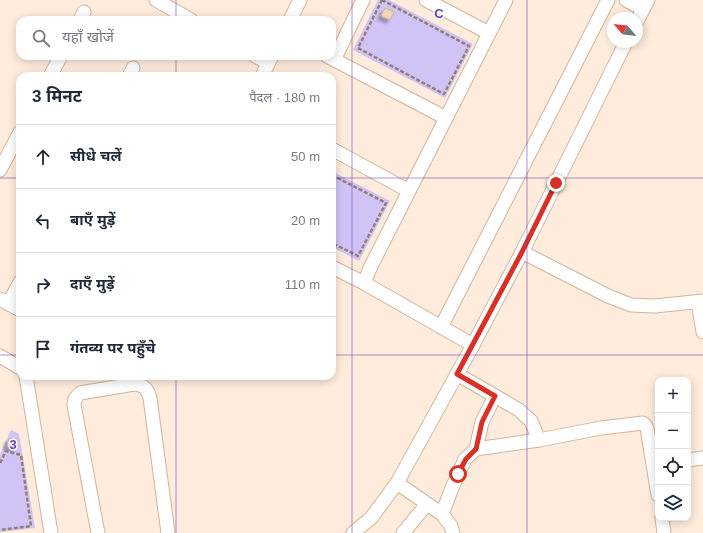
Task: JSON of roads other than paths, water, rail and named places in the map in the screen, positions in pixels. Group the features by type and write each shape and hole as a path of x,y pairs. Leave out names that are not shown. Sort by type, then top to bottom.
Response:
{"street":[{"path":"292,16 300,0"},
{"path":"336,47 363,0"},
{"path":"426,0 489,33"},
{"path":"364,283 371,266 506,0"},
{"path":"441,327 608,0"},
{"path":"626,0 645,5"},
{"path":"158,1 184,16"},
{"path":"353,533 371,518 397,483 522,252 623,48"},
{"path":"52,72 59,60"},
{"path":"264,72 270,60"},
{"path":"334,60 446,118"},
{"path":"336,151 409,191"},
{"path":"0,170 15,153"},
{"path":"522,252 608,296 631,305 655,306 700,301 703,332"},
{"path":"336,269 364,283 473,345"},
{"path":"16,287 4,301 16,308"},
{"path":"0,356 16,366"},
{"path":"457,374 519,410 532,421 539,440"},
{"path":"27,380 51,533"},
{"path":"98,533 74,406 75,399 80,393 134,384 142,385 148,390 150,398 168,533"},
{"path":"442,514 452,488 466,459 476,449 482,422 495,396"},
{"path":"476,449 539,440 601,428 644,423 647,428 656,485"},
{"path":"691,460 703,458"},
{"path":"397,483 442,514 451,526 453,533"},
{"path":"403,533 427,504"},
{"path":"662,521 664,533"}]}
